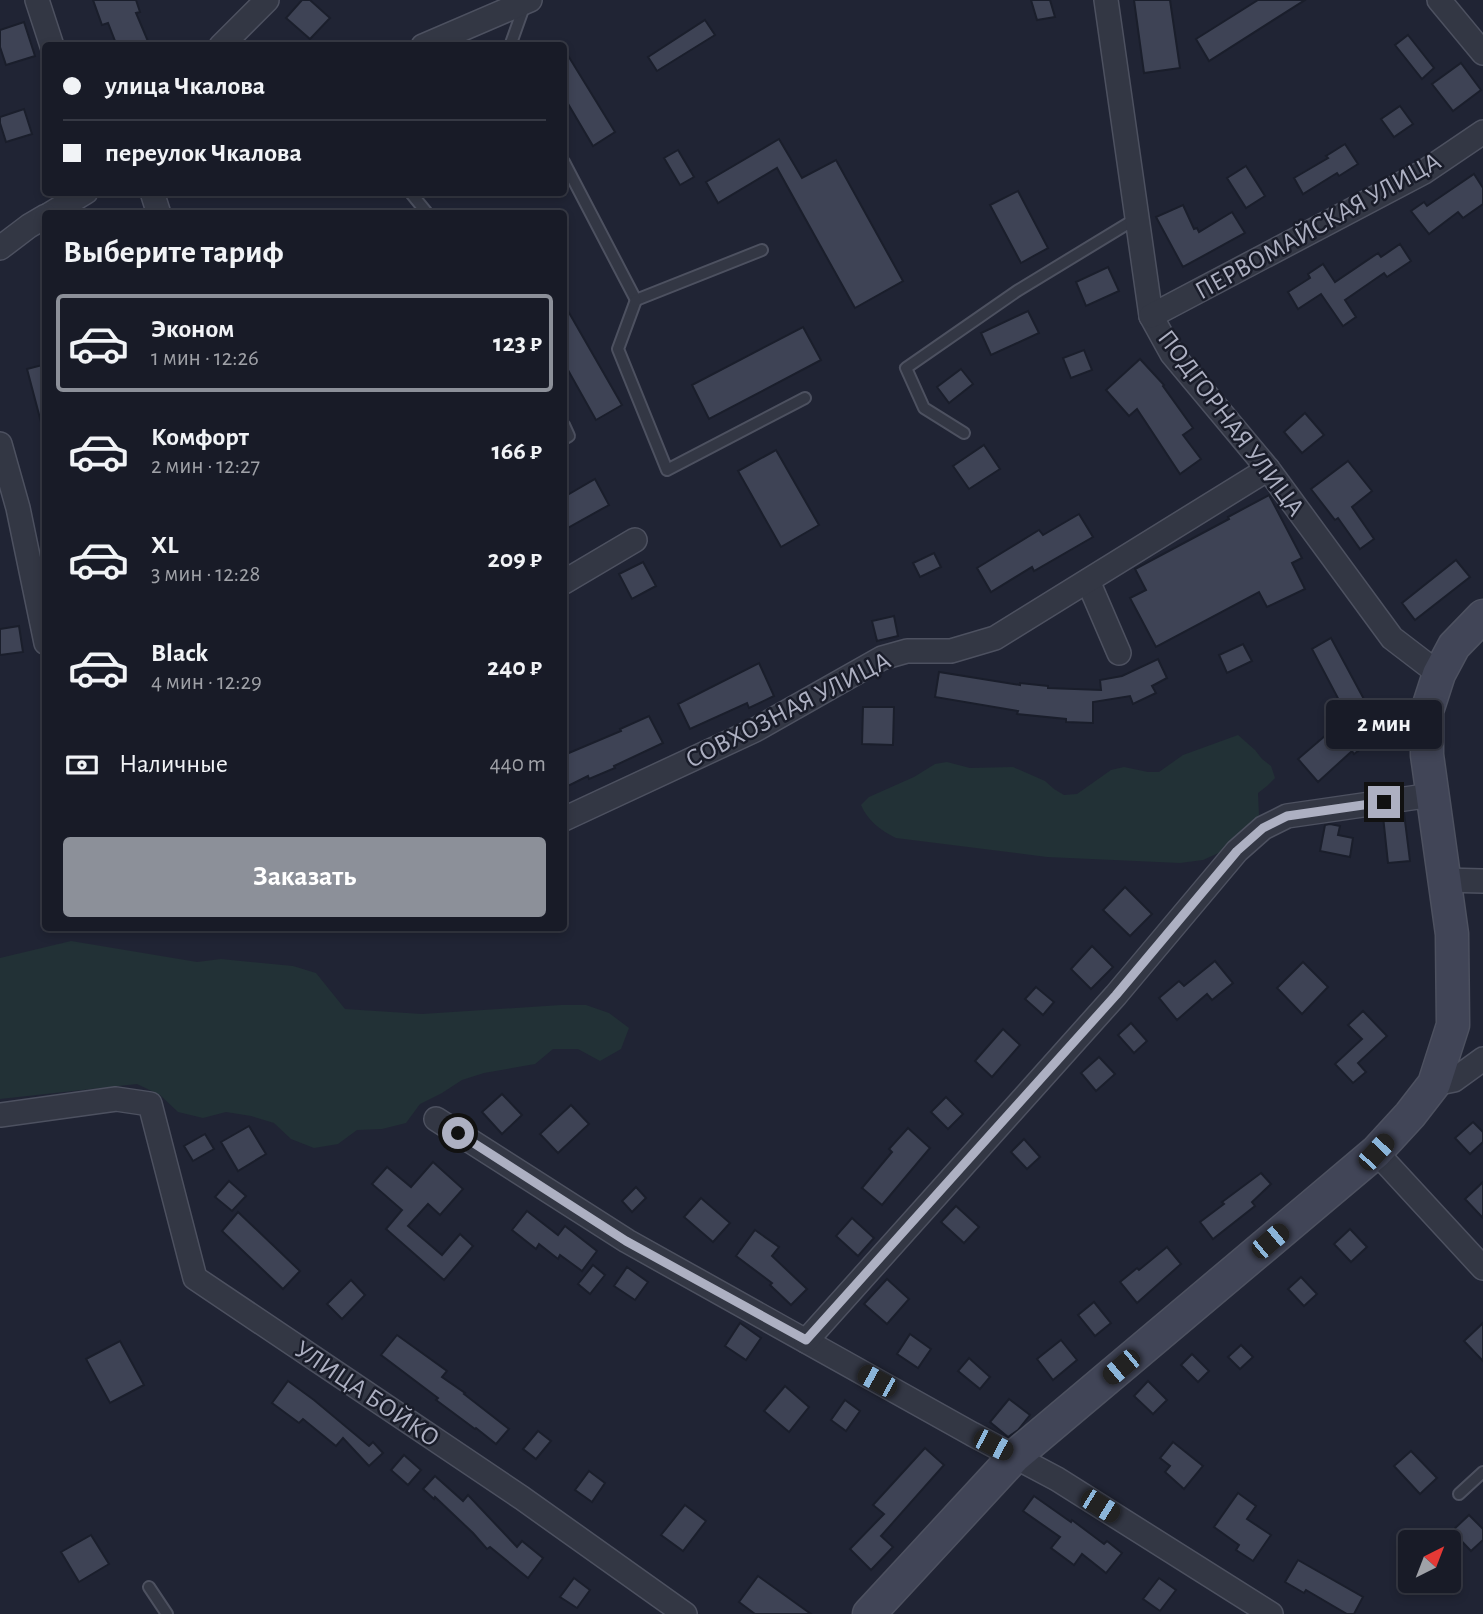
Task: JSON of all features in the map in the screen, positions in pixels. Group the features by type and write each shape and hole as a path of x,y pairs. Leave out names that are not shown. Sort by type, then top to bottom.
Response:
{"main road":[{"path":"869,1614 1015,1456 1376,1152 1434,1084 1453,1025 1452,934 1427,755 1427,711 1439,674 1454,646 1483,617"}],"street":[{"path":"37,0 51,42"},
{"path":"225,42 267,0"},
{"name":"ПОДГОРНАЯ УЛИЦА","path":"1106,0 1151,316 1172,354 1268,469 1392,638 1439,674"},
{"path":"1439,0 1483,53"},
{"path":"432,42 527,1"},
{"name":"ПЕРВОМАЙСКАЯ УЛИЦА","path":"1151,316 1424,172 1483,132"},
{"path":"56,210 79,196"},
{"path":"0,248 42,218"},
{"path":"0,444 18,508 42,624"},
{"name":"СОВХОЗНАЯ УЛИЦА","path":"567,818 755,730 882,658 906,651 951,651 995,638 1268,469"},
{"path":"567,580 635,540"},
{"path":"1088,581 1119,653"},
{"path":"806,1340 1116,995 1237,851 1263,828 1287,816 1432,795"},
{"path":"1443,880 1483,881"},
{"path":"1434,1084 1454,1080 1483,1059"},
{"name":"УЛИЦА БОЙКО","path":"0,1115 116,1099 150,1104 195,1278 522,1497 685,1614"},
{"path":"436,1119 626,1241 1057,1479 1271,1614"},
{"path":"1376,1152 1483,1268"}],"lane":[{"path":"512,42 527,1"},
{"path":"567,168 636,300 618,349 667,470 805,398"},
{"path":"413,196 425,210"},
{"path":"964,433 924,408 906,368 1017,290 1137,218"},
{"path":"636,300 762,250"},
{"path":"1459,1494 1483,1472"},
{"path":"149,1587 167,1614"}],"shaded area":[{"path":"1238,735 1271,766 1275,778 1258,793 1259,815 1223,851 1203,860 1180,863 1047,857 896,838 875,824 861,805 869,797 914,777 935,764 947,762 970,768 1013,767 1045,781 1064,795 1077,794 1111,770 1124,767 1159,772 1183,755"},
{"path":"71,941 197,962 221,959 293,966 316,973 345,1009 422,1014 586,1005 609,1013 629,1028 621,1049 600,1061 578,1049 553,1049 535,1064 484,1073 462,1080 420,1104 406,1123 382,1129 357,1130 338,1144 314,1148 291,1139 274,1123 251,1116 226,1112 203,1118 178,1112 160,1095 137,1084 0,1099 0,958"}],"building":[{"path":"93,0 136,0 140,12 136,13 148,42 115,42 108,23 102,25"},
{"path":"302,0 310,0 330,18 310,39 286,18"},
{"path":"1031,0 1050,0 1055,17 1037,20"},
{"path":"1134,0 1170,0 1180,68 1144,73"},
{"path":"1258,0 1305,0 1209,61 1196,39"},
{"path":"705,20 715,35 657,71 648,57"},
{"path":"24,22 35,56 6,65 0,47 0,30"},
{"path":"1408,35 1434,68 1422,79 1395,45"},
{"path":"567,54 615,132 593,146 567,102"},
{"path":"1461,63 1481,90 1453,111 1432,84"},
{"path":"1400,106 1413,124 1394,137 1381,119"},
{"path":"24,109 32,134 6,142 0,117"},
{"path":"779,139 802,178 836,160 903,281 855,308 777,168 718,203 706,182"},
{"path":"1345,144 1358,164 1339,176 1337,173 1303,194 1294,178 1328,158 1326,156"},
{"path":"678,150 694,177 680,185 664,158"},
{"path":"1246,166 1265,196 1246,208 1227,178"},
{"path":"1474,174 1483,188 1483,204 1463,218 1458,212 1429,234 1411,211 1424,202 1427,206"},
{"path":"1018,191 1048,248 1021,263 990,205"},
{"path":"1183,205 1194,229 1197,228 1199,232 1232,212 1245,233 1183,267 1156,217"},
{"path":"1400,244 1411,261 1387,277 1384,273 1345,300 1356,317 1343,326 1321,294 1298,309 1288,292 1310,278 1308,274 1323,264 1335,282 1378,253 1381,257"},
{"path":"1108,267 1119,291 1086,306 1076,282"},
{"path":"567,309 622,405 596,420 567,368"},
{"path":"1028,311 1039,333 991,355 981,333"},
{"path":"803,327 821,360 709,419 692,385"},
{"path":"1084,350 1092,370 1071,378 1063,358"},
{"path":"1140,359 1164,385 1193,428 1183,435 1201,459 1180,474 1137,409 1129,416 1106,390"},
{"path":"42,365 42,422 41,422 27,369"},
{"path":"961,369 973,384 949,403 937,387"},
{"path":"1305,413 1324,435 1302,453 1284,432"},
{"path":"984,445 1000,469 969,489 953,466"},
{"path":"776,450 819,525 781,547 738,471"},
{"path":"1348,461 1372,491 1352,507 1374,539 1360,549 1338,518 1335,520 1311,489"},
{"path":"595,479 609,505 567,528 567,495"},
{"path":"1269,495 1302,558 1292,563 1305,589 1267,607 1259,592 1156,647 1130,598 1146,590 1135,569"},
{"path":"1079,514 1093,537 1034,571 1032,567 991,592 977,568 1039,530 1043,535"},
{"path":"934,553 941,567 920,577 913,563"},
{"path":"1456,560 1470,577 1415,620 1402,603"},
{"path":"643,562 656,586 632,599 619,574"},
{"path":"894,616 898,636 877,641 872,621"},
{"path":"19,626 23,652 0,655 0,629"},
{"path":"1331,638 1366,703 1386,730 1354,754 1352,751 1318,782 1298,759 1326,735 1330,740 1351,723 1312,649"},
{"path":"1243,644 1252,661 1227,673 1219,655"},
{"path":"1158,659 1167,678 1152,686 1156,693 1133,704 1130,696 1093,702 1093,723 1066,722 1066,719 1017,714 1018,711 935,697 939,672 1020,685 1101,690 1100,680 1122,676"},
{"path":"759,663 774,696 749,708 747,703 690,729 678,704"},
{"path":"863,707 894,707 893,745 862,744"},
{"path":"649,716 663,743 614,766 615,768 589,779 588,776 567,786 567,754 621,731 620,729"},
{"path":"1404,813 1410,861 1388,863 1383,816"},
{"path":"1325,825 1340,826 1338,835 1353,838 1350,857 1320,851"},
{"path":"1125,887 1152,914 1130,936 1103,910"},
{"path":"1092,946 1113,967 1091,989 1071,969"},
{"path":"1215,961 1233,983 1212,1000 1207,994 1177,1020 1159,998 1179,981 1184,986"},
{"path":"1303,962 1328,987 1302,1014 1277,988"},
{"path":"1036,987 1054,1002 1043,1015 1025,999"},
{"path":"1363,1011 1387,1036 1358,1063 1366,1072 1353,1083 1335,1064 1362,1039 1348,1025"},
{"path":"1131,1023 1147,1041 1134,1053 1118,1035"},
{"path":"1003,1029 1020,1045 992,1077 975,1061"},
{"path":"1099,1057 1115,1074 1096,1091 1081,1073"},
{"path":"502,1094 522,1115 502,1134 482,1112"},
{"path":"946,1097 963,1114 948,1129 931,1112"},
{"path":"571,1105 589,1124 558,1153 540,1134"},
{"path":"1473,1122 1483,1132 1483,1142 1470,1154 1455,1138"},
{"path":"249,1126 266,1154 238,1171 221,1142"},
{"path":"908,1128 930,1148 882,1205 862,1188 892,1152 889,1149"},
{"path":"205,1134 214,1149 193,1161 184,1146"},
{"path":"1024,1139 1040,1157 1027,1169 1011,1152"},
{"path":"433,1162 463,1189 440,1215 428,1204 408,1226 442,1255 460,1234 473,1246 444,1280 386,1229 402,1210 372,1184 387,1167 411,1187"},
{"path":"1261,1173 1271,1184 1252,1202 1255,1206 1213,1239 1200,1222"},
{"path":"229,1181 246,1196 232,1211 215,1197"},
{"path":"1483,1182 1483,1218 1465,1199"},
{"path":"636,1187 646,1198 632,1212 622,1201"},
{"path":"701,1198 730,1223 713,1242 684,1217"},
{"path":"956,1206 979,1227 964,1243 941,1222"},
{"path":"527,1211 558,1235 565,1226 597,1251 582,1271 560,1255 558,1259 539,1244 536,1249 512,1230"},
{"path":"238,1212 300,1271 283,1289 222,1231"},
{"path":"852,1218 874,1238 858,1256 836,1236"},
{"path":"1350,1229 1367,1247 1351,1262 1334,1244"},
{"path":"755,1230 779,1247 772,1256 807,1289 791,1305 770,1285 772,1283 736,1256"},
{"path":"1167,1247 1181,1264 1137,1303 1120,1282"},
{"path":"593,1265 605,1275 590,1294 578,1284"},
{"path":"627,1267 648,1282 635,1300 614,1286"},
{"path":"1301,1277 1317,1294 1304,1306 1288,1289"},
{"path":"887,1279 909,1299 887,1324 864,1304"},
{"path":"351,1280 365,1295 342,1319 327,1304"},
{"path":"1094,1302 1111,1323 1095,1336 1078,1315"},
{"path":"740,1323 761,1338 746,1360 725,1346"},
{"path":"1483,1323 1483,1361 1464,1341"},
{"path":"910,1334 931,1349 918,1368 897,1354"},
{"path":"397,1335 447,1371 442,1377 509,1429 496,1444 381,1355"},
{"path":"1061,1340 1077,1360 1053,1380 1037,1359"},
{"path":"120,1341 144,1385 110,1403 86,1359"},
{"path":"1241,1345 1253,1357 1240,1369 1228,1357"},
{"path":"1192,1354 1209,1371 1198,1382 1181,1365"},
{"path":"969,1358 990,1377 980,1389 958,1371"},
{"path":"288,1381 369,1446 373,1442 383,1453 369,1466 343,1438 336,1446 303,1419 299,1423 272,1403"},
{"path":"1148,1381 1167,1400 1153,1414 1134,1396"},
{"path":"785,1386 809,1407 789,1432 764,1411"},
{"path":"1009,1399 1030,1415 1018,1430 1008,1437 990,1422"},
{"path":"845,1400 860,1411 846,1431 831,1420"},
{"path":"538,1431 551,1441 536,1459 523,1449"},
{"path":"1173,1442 1203,1466 1184,1489 1165,1472 1170,1466 1160,1458"},
{"path":"925,1448 944,1465 881,1536 893,1547 871,1570 850,1549 884,1514 873,1505"},
{"path":"1411,1451 1437,1478 1420,1494 1394,1466"},
{"path":"404,1455 421,1470 408,1485 391,1470"},
{"path":"589,1471 605,1483 592,1502 575,1490"},
{"path":"435,1476 463,1501 468,1495 517,1547 522,1541 543,1558 528,1578 490,1547 487,1549 435,1497 434,1499 423,1489"},
{"path":"1238,1493 1256,1506 1247,1519 1271,1535 1253,1561 1236,1550 1239,1545 1214,1527"},
{"path":"1034,1496 1104,1544 1107,1541 1122,1553 1106,1573 1082,1554 1074,1565 1051,1548 1060,1537 1023,1511"},
{"path":"685,1505 706,1521 683,1551 661,1535"},
{"path":"1469,1515 1483,1529 1483,1540 1471,1551 1461,1540 1461,1530 1453,1530"},
{"path":"91,1535 109,1564 79,1582 61,1552"},
{"path":"1298,1560 1363,1597 1354,1614 1347,1614 1306,1590 1304,1593 1285,1582"},
{"path":"758,1576 811,1614 755,1614 739,1602"},
{"path":"574,1578 590,1590 577,1608 560,1597"},
{"path":"1159,1578 1176,1590 1160,1611 1143,1599"}],"route":[{"path":"458,1133 626,1241 806,1340 1116,995 1237,851 1263,828 1287,816 1384,802"}]}
